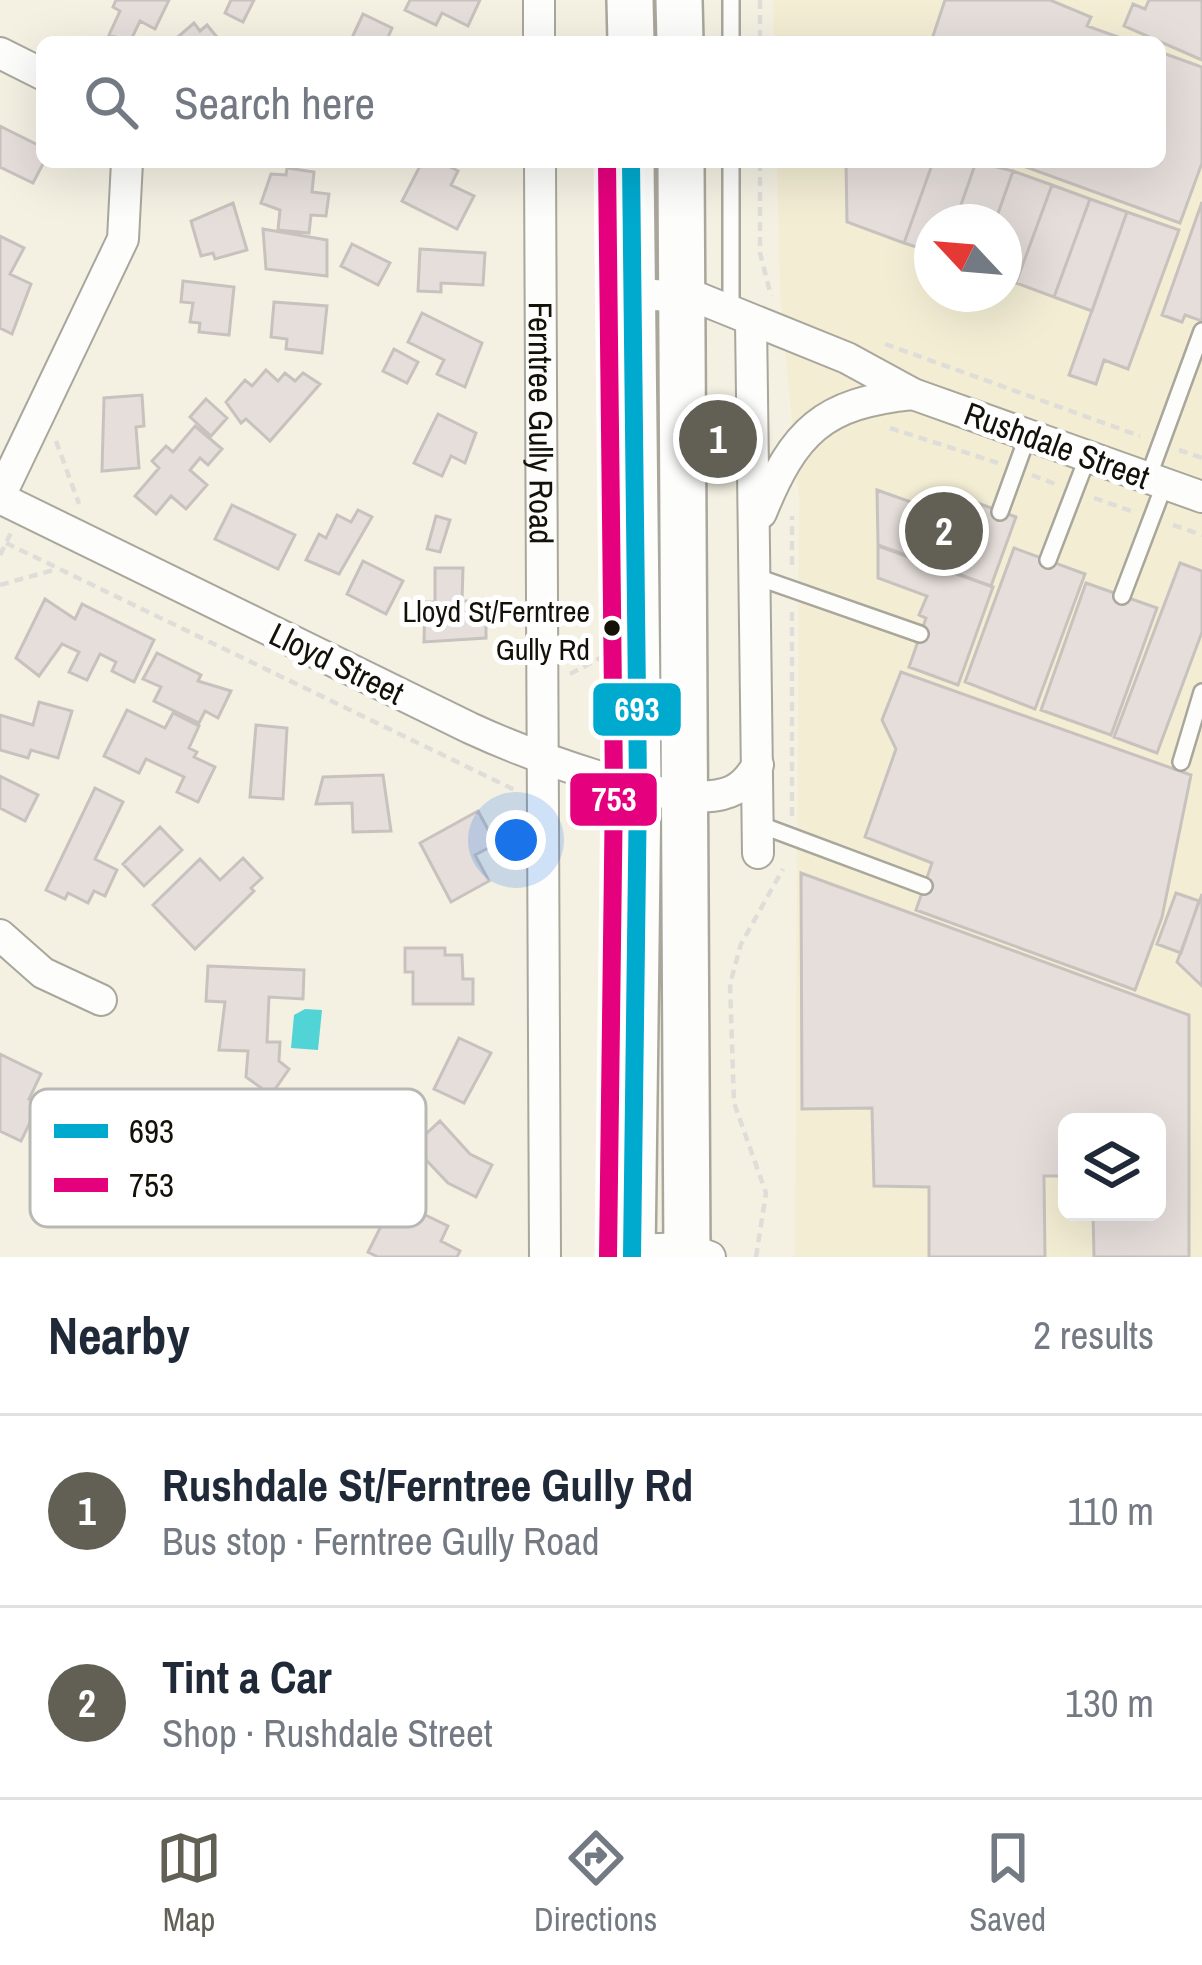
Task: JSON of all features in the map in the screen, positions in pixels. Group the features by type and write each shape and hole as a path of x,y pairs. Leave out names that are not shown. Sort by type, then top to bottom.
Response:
{"main road":[{"path":"630,0 631,36"},
{"path":"680,0 680,36"},
{"path":"631,168 638,786 632,1253"},
{"path":"681,168 695,1254"}],"street":[{"path":"539,0 539,36"},
{"path":"0,53 36,71"},
{"path":"0,497 117,253 128,217 127,168"},
{"name":"Ferntree Gully Road","path":"540,168 545,1257"},
{"name":"Rushdale Street","path":"632,295 682,296 741,316 847,358 913,394 1202,497"},
{"path":"741,316 758,523 758,838"},
{"name":"Rushdale Street","path":"758,523 781,465 808,429 861,400 913,394"},
{"name":"Lloyd Street","path":"0,497 470,728 543,757 686,797"},
{"path":"686,797 737,788 758,765"},
{"path":"0,935 44,973 101,1000"},
{"path":"632,1253 695,1254"}],"lane":[{"path":"730,0 731,36"},
{"path":"731,168 741,316"},
{"path":"1122,596 1156,481 1161,443 1202,331"},
{"path":"1000,512 1028,435"},
{"path":"1048,560 1088,456"},
{"path":"757,577 920,634"},
{"path":"1180,762 1202,692"},
{"path":"758,838 924,886"}],"path":[{"path":"760,0 760,36"},
{"path":"760,168 762,275 778,304"},
{"path":"870,339 1202,458"},
{"path":"56,441 80,506"},
{"path":"0,554 12,530"},
{"path":"6,543 522,793"},
{"path":"0,585 57,569"},
{"path":"543,688 603,656 604,644"},
{"path":"756,1257 759,1244"}],"shaded area":[{"path":"773,0 1202,0 1202,1257 795,1257 799,499 780,292 777,168 1166,168 1166,36 774,36"}],"water":[{"path":"305,1009 322,1010 318,1050 291,1048 294,1015"}],"building":[{"path":"116,0 169,0 155,29 140,21 133,36 109,35 120,11 113,7"},
{"path":"231,0 254,0 243,22 225,13"},
{"path":"410,0 480,0 468,26 442,13 436,25 405,10"},
{"path":"945,0 1050,0 1091,17 1087,26 1115,36 933,36"},
{"path":"1149,0 1202,0 1202,60 1166,44 1166,36 1147,36 1124,26 1133,4 1145,9"},
{"path":"363,14 392,28 389,36 353,36"},
{"path":"194,23 200,31 207,25 216,36 179,36"},
{"path":"1166,54 1202,67 1202,163 1180,223 1029,168 1166,168"},
{"path":"0,126 36,144 36,168 41,168 33,183 0,167"},
{"path":"287,168 314,172 312,192 329,194 326,216 311,215 309,233 278,230 280,210 261,203 271,174 286,175"},
{"path":"419,168 458,171 451,185 474,196 457,229 402,201"},
{"path":"846,168 931,168 914,204 904,243 847,222"},
{"path":"931,168 974,168 961,204 918,204"},
{"path":"974,168 1013,171 1001,204 961,204"},
{"path":"1013,171 1052,185 1022,267 1022,204 1001,204"},
{"path":"1052,185 1090,199 1054,297 1022,285 1022,267"},
{"path":"1090,199 1127,212 1092,311 1054,297"},
{"path":"1202,202 1202,321 1185,315 1182,322 1162,315"},
{"path":"233,203 247,250 215,259 213,253 201,256 191,221"},
{"path":"1127,212 1179,230 1128,369 1104,360 1096,384 1069,375"},
{"path":"914,215 914,246 904,243"},
{"path":"263,229 327,240 327,276 266,269"},
{"path":"0,236 24,248 10,274 31,284 12,334 0,328"},
{"path":"352,244 390,263 378,285 341,266"},
{"path":"420,249 485,253 483,285 441,283 441,292 418,291"},
{"path":"183,281 234,287 229,335 199,332 200,323 190,322 193,303 181,302"},
{"path":"274,302 327,306 322,353 286,349 287,339 271,337"},
{"path":"422,313 482,343 465,387 437,374 444,360 408,342"},
{"path":"394,349 418,362 407,383 383,371"},
{"path":"266,370 278,381 285,373 295,381 303,373 320,384 270,441 246,419 241,423 226,402 245,380 252,386"},
{"path":"142,395 144,426 136,427 139,468 102,471 104,398"},
{"path":"206,399 227,418 211,436 190,417"},
{"path":"438,414 476,433 465,463 451,456 442,476 414,463"},
{"path":"195,426 222,449 208,465 200,458 190,470 207,485 186,509 171,496 156,514 135,496 159,468 152,461 166,446 173,452"},
{"path":"877,490 953,517 961,497 1016,517 991,586 878,545"},
{"path":"232,505 295,535 278,569 215,539"},
{"path":"358,510 372,517 339,574 306,560 319,534 326,538 337,515 351,522"},
{"path":"436,516 450,520 440,552 427,549"},
{"path":"878,546 993,587 958,685 909,667 926,618 919,615 927,596 878,578"},
{"path":"1014,548 1085,574 1035,709 965,682"},
{"path":"363,561 403,581 386,614 347,594"},
{"path":"1180,563 1202,571 1202,632 1157,753 1114,737"},
{"path":"435,568 463,568 462,601 486,601 486,638 424,642 425,602 435,602"},
{"path":"1086,583 1157,608 1111,735 1041,710"},
{"path":"45,599 75,619 82,604 154,640 134,682 112,671 116,662 100,654 87,680 69,672 79,652 62,644 39,676 16,658"},
{"path":"157,653 201,675 198,681 231,691 218,718 205,711 199,723 154,701 161,687 143,679"},
{"path":"901,672 1191,775 1162,917 1135,990 916,910 932,863 865,837 896,749 882,720"},
{"path":"39,702 72,711 58,758 31,750 28,758 0,750 0,715 33,725"},
{"path":"127,710 165,728 173,713 199,726 189,748 197,752 194,757 215,767 198,802 177,792 184,777 146,759 139,773 104,756"},
{"path":"256,725 287,728 283,799 250,797"},
{"path":"383,775 391,831 353,832 352,803 316,804 323,777"},
{"path":"0,776 38,795 25,821 0,808"},
{"path":"95,788 123,802 95,859 117,870 105,896 94,891 88,903 68,893 65,899 46,890"},
{"path":"478,811 496,844 475,855 489,881 451,902 420,843"},
{"path":"160,827 182,850 144,886 123,864"},
{"path":"243,858 262,878 195,949 153,905 200,859 220,880"},
{"path":"801,873 1189,1015 1189,1257 1094,1257 1093,1221 1166,1221 1166,1113 1058,1113 1058,1176 1044,1176 1045,1257 929,1257 929,1187 874,1186 872,1108 802,1109"},
{"path":"1176,893 1199,901 1181,953 1157,944"},
{"path":"1202,894 1202,986 1177,962"},
{"path":"405,948 445,948 445,955 462,955 463,979 473,979 473,1004 413,1004 413,972 405,972"},
{"path":"208,966 304,970 303,999 269,997 267,1042 280,1042 279,1061 289,1069 275,1089 263,1089 246,1077 248,1051 219,1050 225,1002 206,1001"},
{"path":"459,1038 491,1053 464,1103 434,1089"},
{"path":"0,1054 41,1074 30,1089 30,1122 21,1141 0,1131"},
{"path":"440,1121 470,1154 492,1165 476,1197 448,1183 426,1160 426,1134"},
{"path":"426,1215 448,1226 441,1241 460,1251 457,1257 378,1257 368,1252 380,1227 426,1227"}],"transit line":[{"name":"753","path":"607,168 614,786 608,1257"},
{"name":"693","path":"631,168 638,786 632,1257"}],"place":[{"name":"Rushdale St/Ferntree Gully Rd","path":"718,439"},
{"name":"Tint a Car","path":"944,531"},
{"name":"Lloyd St/Ferntree Gully Rd","path":"612,628"}]}
